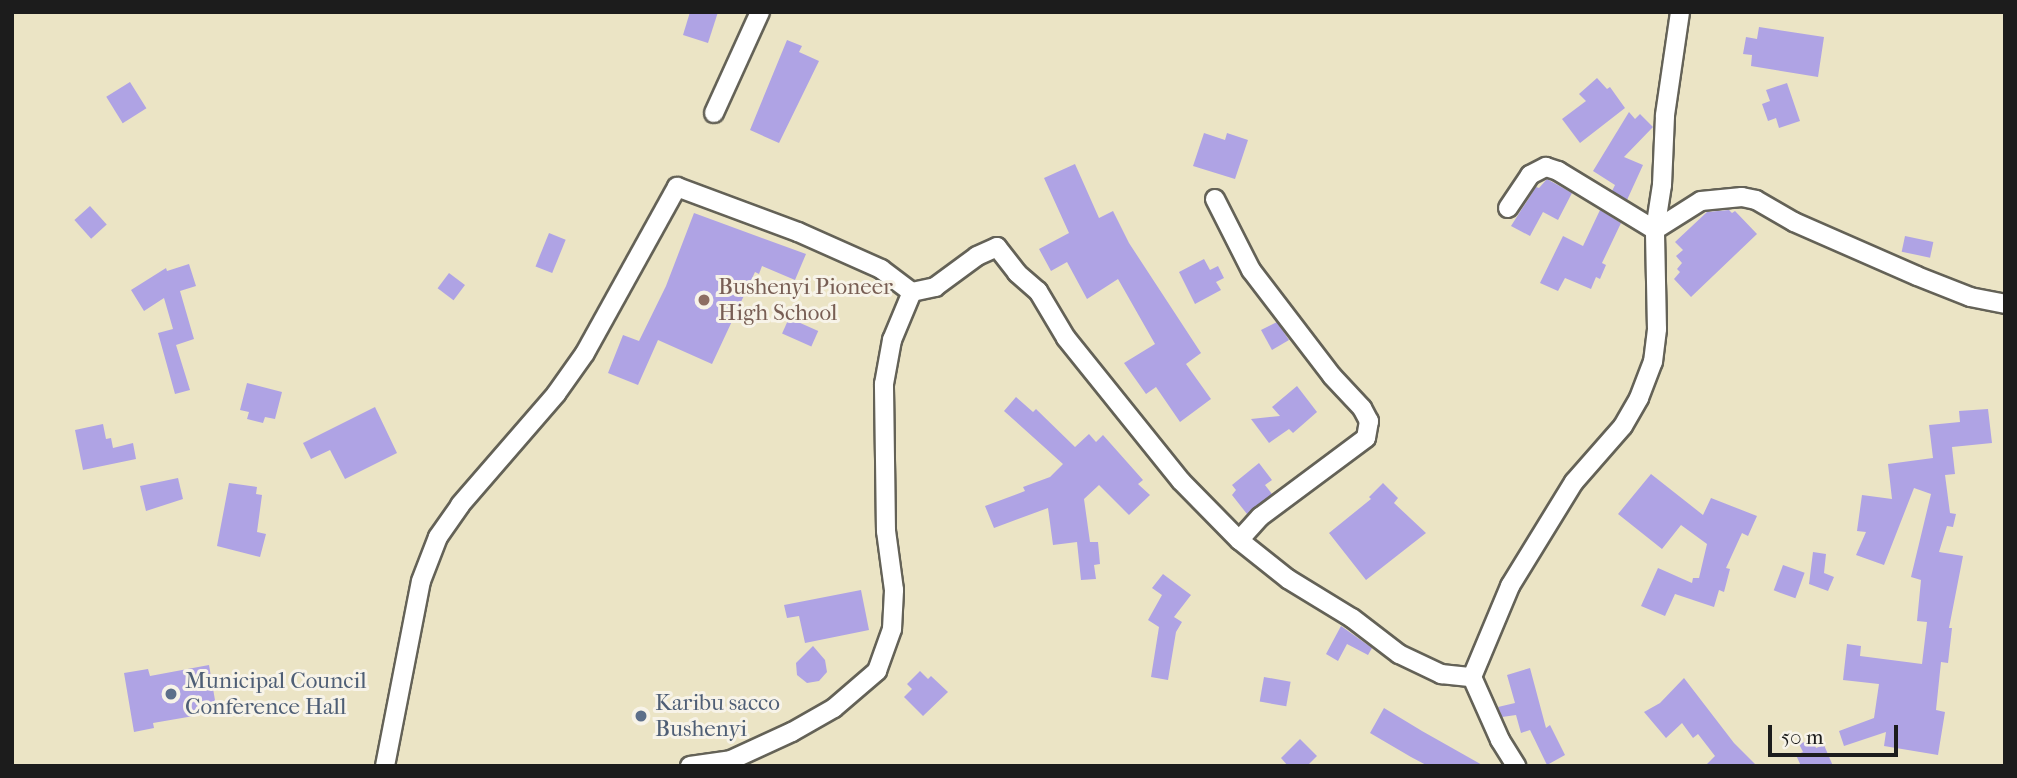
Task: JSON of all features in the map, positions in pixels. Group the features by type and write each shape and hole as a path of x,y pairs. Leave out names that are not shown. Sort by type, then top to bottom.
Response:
{"street":[{"path":"714,113 760,12"},
{"path":"1516,766 1500,740 1472,677 1510,586 1574,482 1623,426 1639,398 1653,362 1657,329 1655,230 1662,185 1665,115 1680,12"},
{"path":"1508,208 1531,175 1546,167 1558,171 1655,230"},
{"path":"385,766 421,581 439,537 460,505 556,394 585,353 677,187 797,232 881,269 912,292 934,287 977,256 997,247 1017,273 1038,291 1066,338 1143,436 1181,481 1239,540 1288,579 1352,618 1399,654 1441,674 1472,677"},
{"path":"1655,230 1701,201 1742,197 1756,200 1794,222 1917,276 1970,297 2005,304"},
{"path":"1215,198 1251,270 1332,376 1362,408 1369,421 1366,438 1260,517 1239,540"},
{"path":"690,766 731,760 792,733 834,708 877,671 892,629 894,590 886,531 884,384 892,340 912,292"}],"building":[{"path":"690,12 718,12 708,43 683,35"},
{"path":"1759,27 1824,37 1818,77 1751,66 1752,55 1743,54 1746,37 1757,39"},
{"path":"787,40 802,46 799,52 819,61 779,143 750,130"},
{"path":"1597,78 1607,89 1610,87 1625,108 1580,143 1562,119 1586,101 1579,94"},
{"path":"130,82 146,108 123,123 106,97"},
{"path":"1787,83 1800,121 1779,128 1776,118 1768,121 1762,104 1770,101 1766,90"},
{"path":"1629,112 1635,119 1640,114 1653,127 1624,157 1643,165 1627,200 1612,191 1615,185 1593,171"},
{"path":"1204,133 1225,140 1227,133 1248,140 1235,179 1193,166"},
{"path":"1075,164 1099,218 1113,211 1129,243 1201,353 1186,364 1211,399 1180,422 1156,387 1146,394 1124,363 1155,344 1118,279 1087,299 1067,262 1051,271 1039,249 1069,233 1044,178"},
{"path":"1547,179 1572,193 1558,220 1543,212 1530,236 1511,226 1536,187 1539,188"},
{"path":"90,206 107,225 91,239 74,220"},
{"path":"1600,210 1621,223 1602,263 1606,265 1600,279 1596,277 1591,289 1565,278 1558,291 1540,283 1563,236 1583,246"},
{"path":"1729,210 1732,213 1735,211 1757,234 1691,297 1674,279 1680,272 1677,269 1682,263 1676,256 1683,250 1675,242 1707,212"},
{"path":"694,213 806,254 795,280 762,266 759,274 755,272 712,364 658,340 638,385 608,373 623,335 639,341 666,286"},
{"path":"549,233 566,240 552,273 536,266"},
{"path":"1905,236 1933,242 1930,258 1902,252"},
{"path":"1204,259 1210,270 1218,266 1224,278 1216,282 1221,290 1195,304 1179,272"},
{"path":"189,264 196,286 180,291 194,339 176,345 190,390 175,394 158,333 173,329 164,298 144,311 131,290 166,268 167,271"},
{"path":"449,273 465,285 454,300 438,288"},
{"path":"789,318 818,331 811,347 782,334"},
{"path":"1277,322 1289,340 1272,350 1261,330"},
{"path":"247,383 282,392 275,419 265,417 263,423 247,419 249,412 240,410"},
{"path":"1297,386 1317,412 1293,433 1289,429 1269,443 1251,419 1280,416 1272,407"},
{"path":"1016,397 1033,412 1036,409 1075,447 1089,434 1096,442 1103,435 1143,480 1138,484 1150,495 1129,515 1099,485 1084,499 1090,542 1098,542 1100,564 1094,565 1096,579 1081,580 1077,542 1053,545 1048,508 994,528 985,506 1025,491 1023,487 1050,477 1063,464 1004,411"},
{"path":"375,407 397,453 345,479 330,450 311,459 303,443"},
{"path":"1988,409 1992,443 1952,447 1955,474 1945,475 1950,513 1956,514 1953,527 1947,526 1939,552 1963,556 1949,628 1952,628 1948,663 1941,662 1936,710 1945,712 1938,755 1884,746 1886,732 1844,746 1839,731 1874,718 1879,684 1843,680 1847,644 1861,646 1860,656 1922,664 1927,622 1917,621 1921,580 1911,577 1931,494 1914,488 1884,565 1856,555 1866,532 1857,531 1862,495 1892,499 1888,464 1933,458 1929,425 1960,422 1959,411"},
{"path":"103,424 106,439 111,438 113,448 133,443 136,459 83,470 75,430"},
{"path":"1259,463 1272,480 1265,485 1272,494 1247,514 1232,495 1236,490 1232,485"},
{"path":"1651,474 1703,515 1711,498 1757,516 1748,536 1742,533 1726,568 1730,569 1724,592 1719,590 1714,607 1675,594 1665,616 1641,606 1658,568 1692,583 1693,578 1699,578 1707,544 1681,525 1662,549 1618,514"},
{"path":"178,478 183,499 146,511 140,486"},
{"path":"229,483 257,487 256,494 262,495 257,532 266,534 260,557 217,546"},
{"path":"1383,483 1398,498 1394,503 1426,533 1366,580 1329,533 1371,499 1369,497"},
{"path":"1813,552 1826,554 1824,573 1834,577 1828,591 1809,584"},
{"path":"1783,565 1805,573 1795,598 1774,590"},
{"path":"1163,574 1191,595 1174,617 1182,622 1176,632 1168,680 1151,677 1159,627 1148,620 1162,595 1152,588"},
{"path":"861,590 869,630 805,643 799,616 787,618 784,605"},
{"path":"1341,626 1372,648 1368,655 1347,644 1338,661 1326,654"},
{"path":"813,646 825,660 827,672 819,681 807,683 797,675 796,663"},
{"name":"Municipal Council Conference Hall","path":"209,665 217,712 153,723 154,728 134,732 124,673 148,669 150,676"},
{"path":"1530,668 1546,728 1550,725 1565,755 1547,765 1530,730 1521,733 1516,715 1502,717 1498,707 1515,703 1507,675"},
{"path":"920,671 928,679 931,676 948,692 923,716 904,697 912,689 907,684"},
{"path":"1264,677 1291,682 1286,706 1260,702"},
{"path":"1684,678 1734,743 1757,766 1705,766 1715,756 1698,734 1693,738 1682,723 1666,738 1644,712 1660,703"},
{"path":"1384,708 1484,766 1428,766 1411,757 1370,733"},
{"path":"1300,739 1317,756 1307,766 1288,766 1281,758"},
{"path":"1813,739 1816,748 1824,745 1833,766 1801,766 1796,755 1803,752 1799,744"}],"place":[{"name":"Bushenyi Pioneer High School","path":"704,300"},
{"name":"Municipal Council Conference Hall","path":"171,694"},
{"name":"Karibu sacco Bushenyi","path":"641,716"}]}
